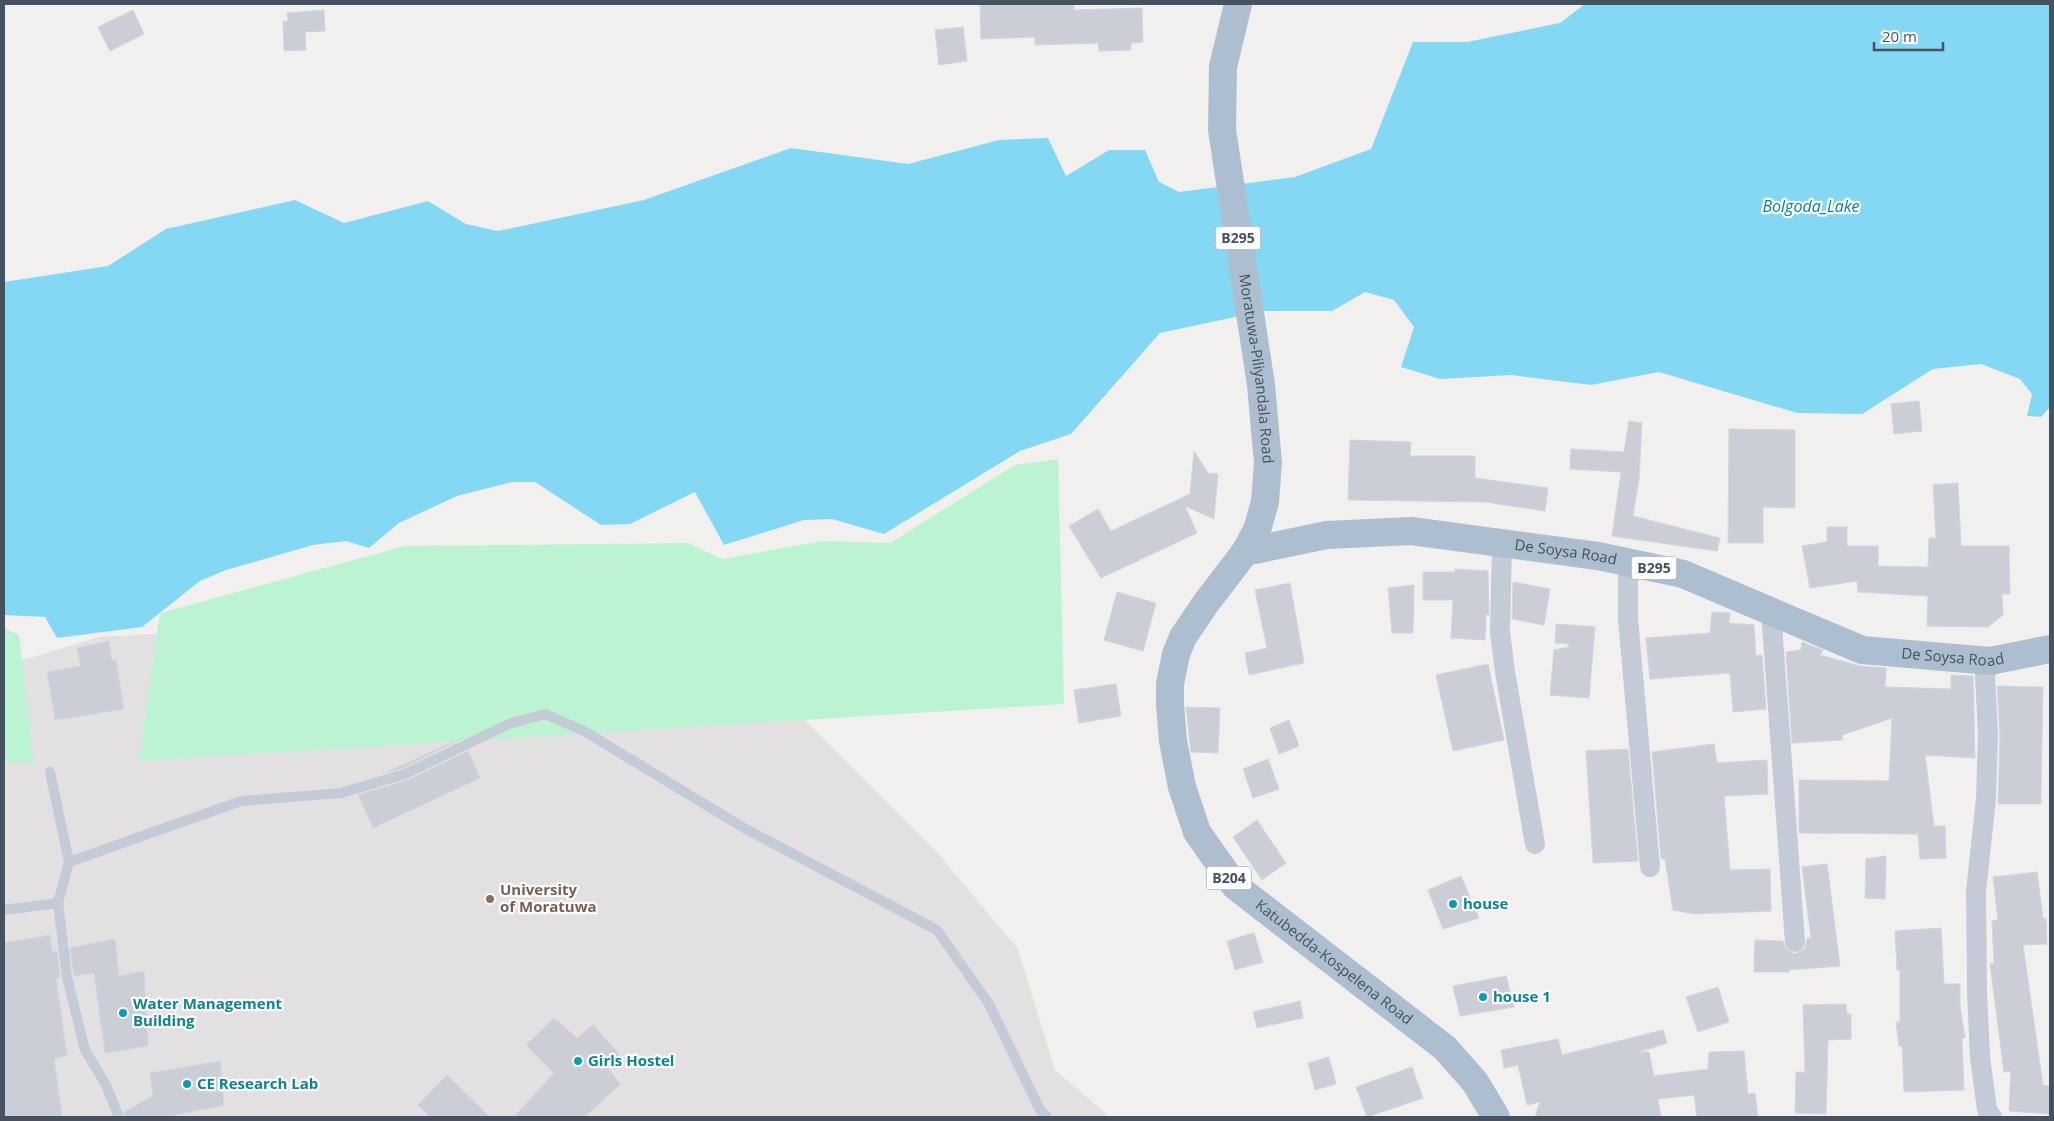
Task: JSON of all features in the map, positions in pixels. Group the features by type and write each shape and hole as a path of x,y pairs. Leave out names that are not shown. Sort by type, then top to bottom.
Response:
{"main road":[{"name":"Moratuwa-Piliyandala Road","path":"1238,4 1223,67 1222,130 1262,393 1268,463 1265,502 1256,530 1245,552"},
{"name":"De Soysa Road","path":"1245,552 1327,535 1411,531 1598,556 1683,574 1862,650 1990,661 2050,648"},
{"name":"Katubedda-Kospelena Road","path":"1245,552 1183,637 1176,654 1170,684 1173,741 1182,787 1198,832 1235,886 1445,1048 1475,1082 1496,1117"}],"street":[{"path":"1502,544 1501,640 1535,844"},
{"path":"1628,562 1628,619 1650,867"},
{"path":"1771,611 1795,942"},
{"path":"1990,661 1985,675 1988,734 1986,798 1976,892 1977,992 1984,1090 1987,1110 1992,1117"}],"lane":[{"path":"69,862 241,801 341,793 405,774 508,724 545,714 584,731 744,828 937,930 989,1004 1040,1110 1047,1117"},
{"path":"50,772 69,862 58,903 67,977 85,1050 106,1085 119,1117"},
{"path":"4,910 58,903"}],"shaded area":[{"name":"University of Moratuwa","path":"688,603 934,849 1018,949 1055,1070 1110,1117 4,1117 4,666 99,637"}],"green space":[{"path":"1058,459 1064,704 139,761 160,613 405,546 688,543 722,559 823,541 890,543 1015,465"},
{"path":"4,628 19,635 34,762 4,763"}],"water":[{"name":"Bolgoda_Lake","path":"1585,4 2050,4 2050,407 2041,417 2027,416 2032,394 2020,379 1981,364 1933,369 1862,414 1797,413 1659,372 1591,385 1511,375 1440,379 1401,367 1414,327 1394,300 1365,292 1332,311 1263,311 1160,333 1071,434 1020,451 884,534 832,519 804,520 724,545 695,492 630,524 601,525 535,482 512,482 457,496 399,523 369,548 346,541 313,545 226,570 200,581 142,627 57,638 45,617 4,615 4,282 108,266 166,229 295,200 344,223 428,201 466,224 498,231 644,200 791,148 908,164 999,140 1048,138 1066,176 1109,150 1145,150 1159,182 1179,192 1295,177 1371,149 1413,42 1467,42 1560,23"}],"building":[{"path":"980,4 1073,4 1074,10 1142,8 1143,42 1131,43 1131,50 1099,51 1098,43 1035,45 1035,37 981,39"},
{"path":"133,10 144,34 110,51 98,27"},
{"path":"324,10 325,31 305,32 306,50 284,51 283,21 288,21 287,13"},
{"path":"963,27 967,61 939,65 935,30"},
{"path":"1919,401 1922,431 1894,434 1891,404"},
{"path":"1629,421 1642,423 1639,479 1633,516 1720,538 1717,551 1612,536 1621,472 1570,469 1571,449 1624,452"},
{"path":"1729,429 1795,430 1795,508 1763,507 1763,543 1728,543"},
{"path":"1350,440 1411,442 1410,456 1475,456 1475,478 1548,488 1545,511 1485,502 1348,500"},
{"path":"1194,451 1208,473 1218,474 1214,519 1185,506 1197,533 1101,578 1069,526 1098,509 1111,531 1190,494"},
{"path":"1958,483 1961,546 2009,546 2010,594 2002,594 2003,615 1988,627 1927,626 1928,596 1858,592 1857,581 1810,588 1802,546 1827,542 1827,527 1847,527 1847,546 1878,546 1878,566 1928,567 1929,538 1936,538 1933,485"},
{"path":"1455,569 1488,571 1489,615 1486,614 1485,640 1451,638 1453,600 1423,600 1423,572 1455,572"},
{"path":"1513,582 1550,589 1544,625 1512,619"},
{"path":"1290,583 1304,663 1249,675 1245,653 1267,648 1255,590"},
{"path":"1414,585 1413,633 1392,633 1388,588"},
{"path":"1117,592 1156,603 1143,651 1104,640"},
{"path":"1712,612 1730,613 1729,623 1754,625 1756,656 1762,655 1766,709 1733,712 1730,673 1650,679 1646,638 1710,633"},
{"path":"1556,624 1595,627 1589,698 1550,695 1554,650 1569,647 1569,644 1555,643"},
{"path":"109,641 112,661 116,660 124,709 55,720 47,672 81,666 77,648"},
{"path":"1802,642 1823,650 1820,655 1860,666 1886,668 1885,687 1951,689 1951,675 1973,676 1975,758 1925,755 1934,826 1945,826 1946,858 1920,859 1918,834 1799,833 1799,780 1889,781 1892,718 1842,735 1843,740 1792,743 1786,652 1801,650"},
{"path":"1488,664 1504,740 1453,751 1436,675"},
{"path":"1116,684 1121,716 1079,723 1074,690"},
{"path":"1997,686 2043,687 2041,804 1998,804 2000,734"},
{"path":"1186,707 1220,708 1218,753 1191,752"},
{"path":"1289,720 1299,746 1279,754 1270,728"},
{"path":"462,738 403,768 387,772"},
{"path":"1714,744 1717,763 1767,760 1768,794 1724,796 1730,870 1770,869 1771,911 1694,914 1673,910 1665,859 1661,859 1652,752"},
{"path":"1628,749 1638,861 1593,863 1586,751"},
{"path":"468,751 480,778 373,828 358,795 408,780"},
{"path":"1268,759 1279,789 1253,798 1243,769"},
{"path":"1257,820 1286,863 1262,880 1233,837"},
{"path":"1886,856 1885,899 1865,898 1866,859"},
{"path":"1827,864 1840,966 1789,970 1789,972 1754,972 1755,940 1783,941 1786,949 1795,954 1805,948 1807,938 1811,938 1802,867"},
{"path":"2037,872 2043,918 2046,918 2047,944 2023,945 2043,1085 2050,1086 2050,1114 2009,1111 2011,1071 2004,1072 1990,964 1994,963 1992,921 1998,920 1993,877"},
{"name":"house","path":"1461,876 1479,918 1443,929 1428,890"},
{"path":"1941,928 1944,984 1960,984 1960,1005 1965,1038 1962,1038 1964,1090 1904,1092 1902,1046 1899,1046 1896,1022 1900,1022 1900,970 1897,970 1895,931"},
{"path":"1254,933 1263,962 1235,970 1227,941"},
{"path":"50,935 52,952 57,951 60,978 56,978 67,1055 54,1059 62,1117 4,1117 4,943"},
{"name":"Water Management Building","path":"115,939 119,976 144,971 148,1046 105,1053 94,973 74,976 70,948"},
{"name":"house 1","path":"1506,976 1514,1007 1460,1016 1453,986"},
{"path":"1718,987 1729,1022 1698,1032 1686,997"},
{"path":"1300,1001 1303,1018 1257,1028 1253,1012"},
{"path":"1846,1004 1847,1014 1851,1014 1851,1039 1828,1040 1826,1114 1795,1113 1796,1072 1805,1072 1803,1005"},
{"name":"Girls Hostel","path":"554,1018 577,1038 593,1025 619,1054 608,1068 620,1084 585,1117 514,1117 554,1073 526,1045"},
{"path":"1663,1030 1667,1043 1639,1052 1649,1052 1654,1076 1708,1069 1709,1052 1744,1051 1748,1094 1755,1093 1758,1117 1697,1117 1694,1095 1658,1099 1661,1117 1535,1117 1540,1102 1527,1105 1518,1065 1504,1068 1501,1050 1558,1039 1562,1055"},
{"path":"1329,1057 1336,1084 1315,1090 1308,1063"},
{"name":"CE Research Lab","path":"220,1061 224,1105 165,1117 126,1117 124,1112 153,1096 150,1073"},
{"path":"1412,1067 1423,1098 1367,1117 1356,1087"},
{"path":"447,1075 490,1117 430,1117 418,1105"}],"place":[{"name":"University of Moratuwa","path":"490,899"},
{"name":"house","path":"1453,904"},
{"name":"house 1","path":"1483,997"},
{"name":"Water Management Building","path":"123,1013"},
{"name":"Girls Hostel","path":"578,1061"},
{"name":"CE Research Lab","path":"187,1084"}]}
